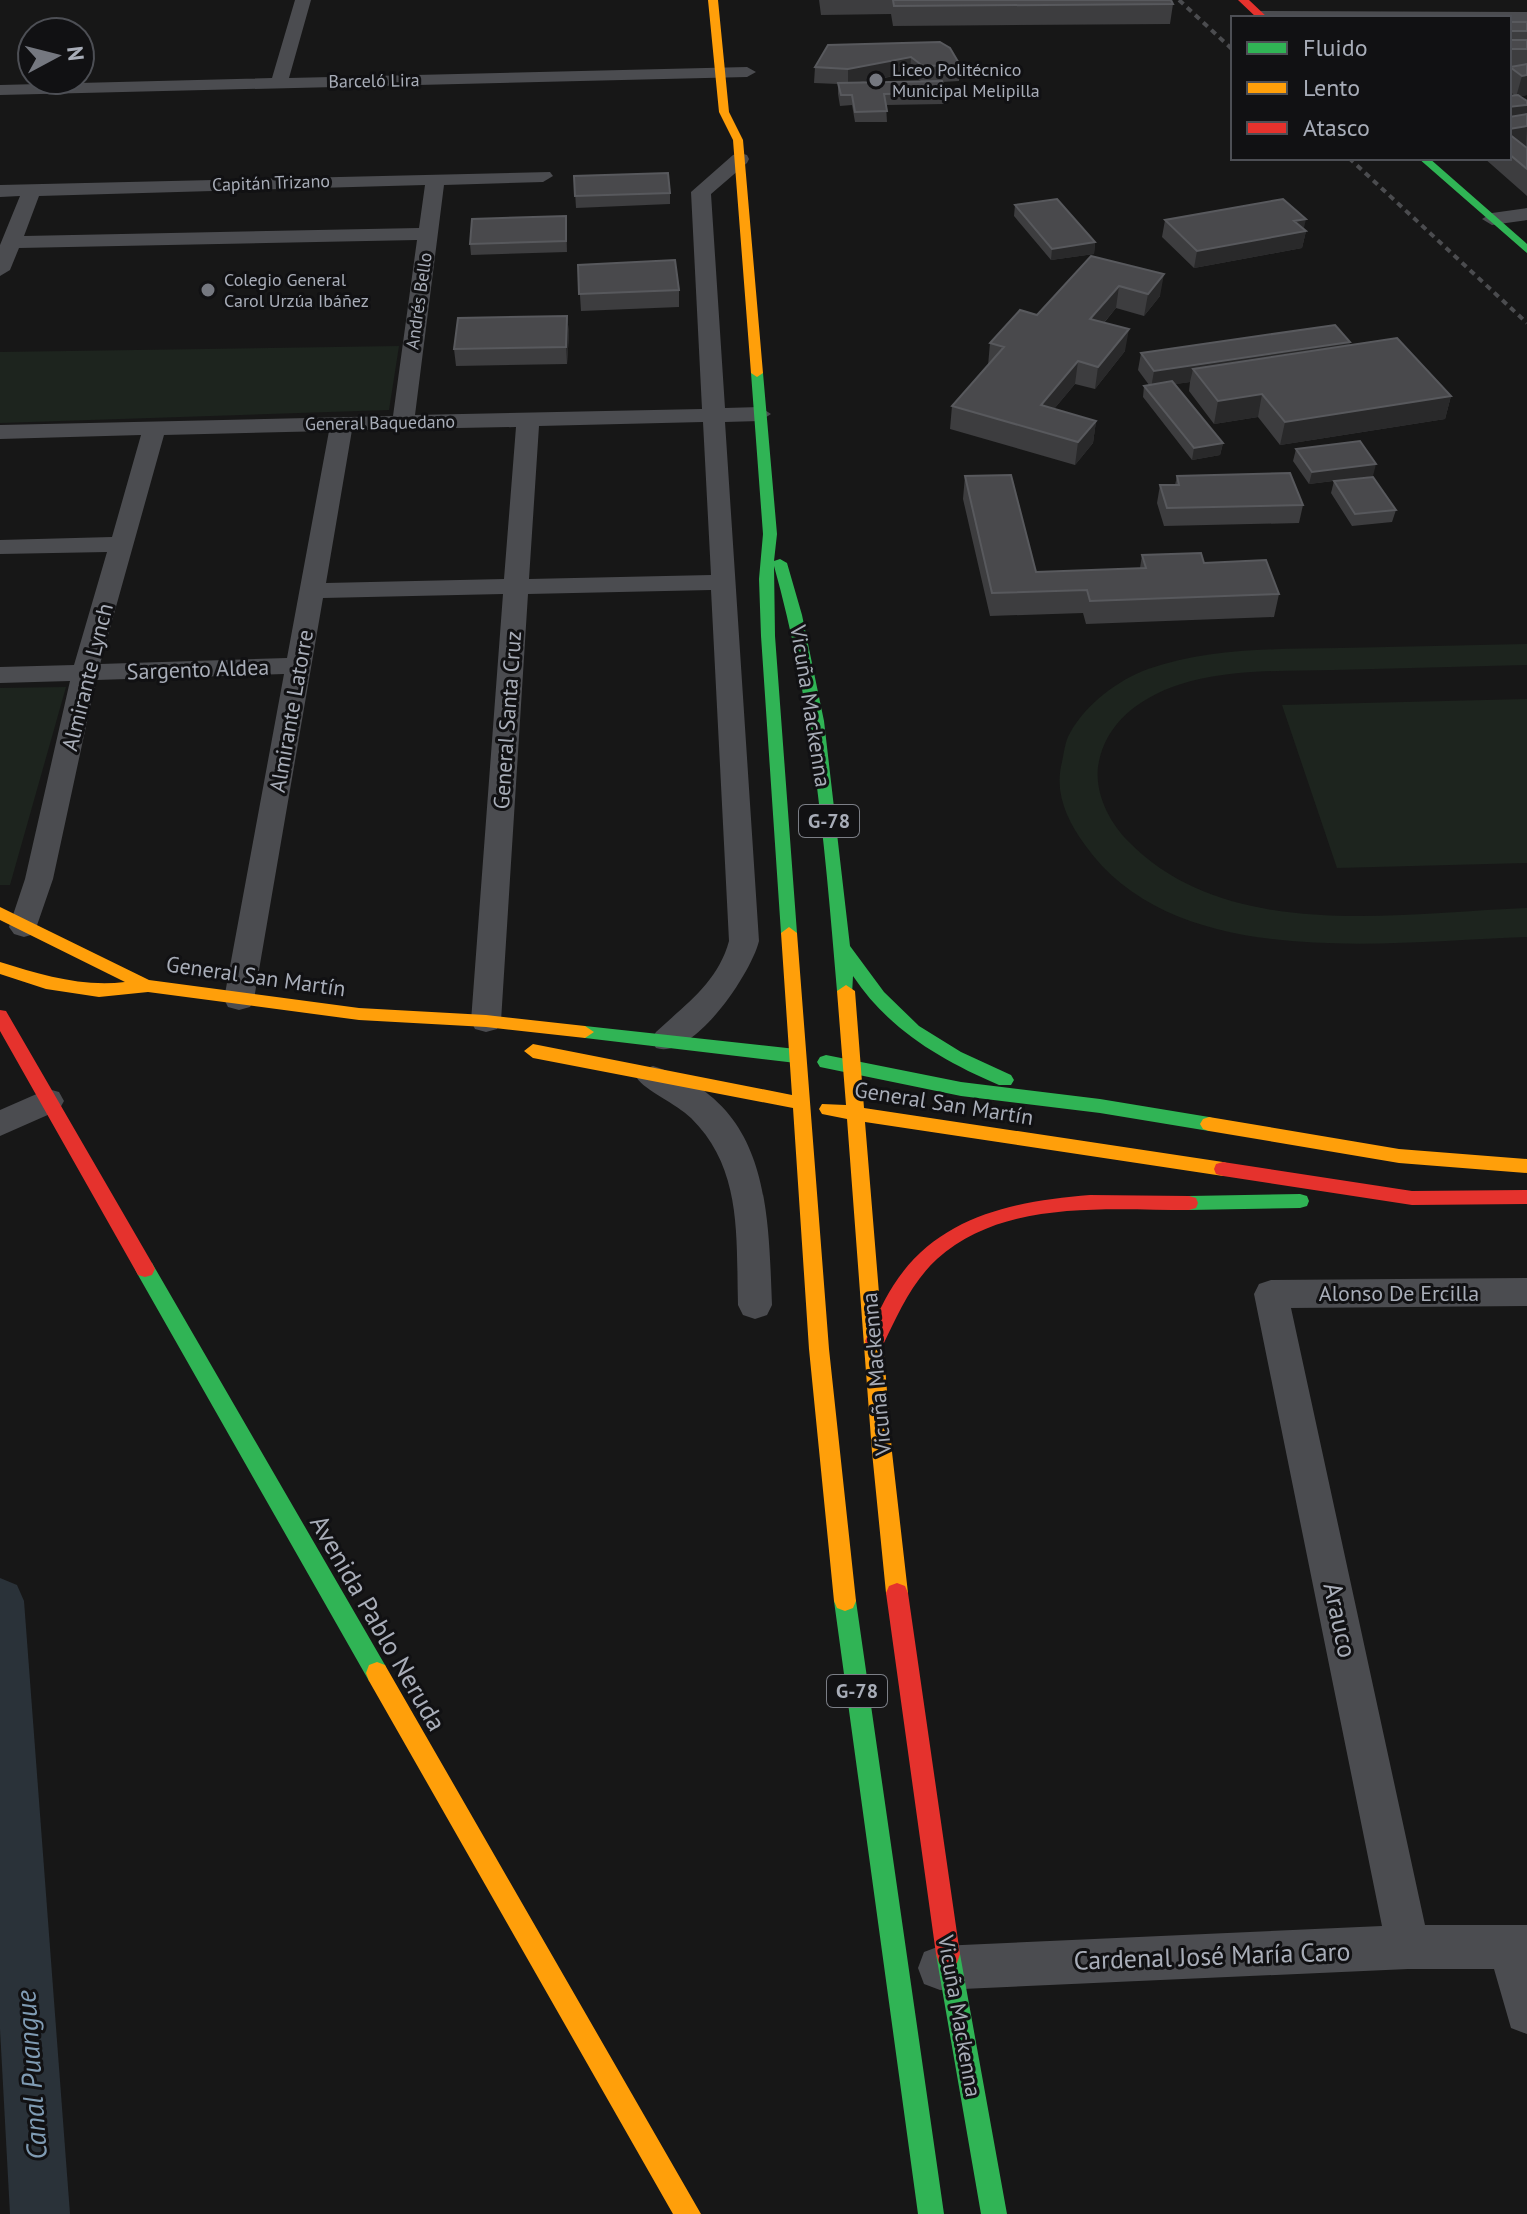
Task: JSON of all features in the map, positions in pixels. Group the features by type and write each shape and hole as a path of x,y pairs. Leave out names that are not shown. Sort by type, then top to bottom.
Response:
{"main road":[{"name":"Vicuña Mackenna","path":"713,0 724,112 739,149 770,534 766,579 768,636 819,1349 846,1613 931,2214"},
{"path":"1243,0 1261,16"},
{"name":"Vicuña Mackenna","path":"739,149 746,121"},
{"path":"1425,160 1527,250"},
{"name":"Vicuña Mackenna","path":"770,534 791,592 806,654 820,737 842,944 873,1347 900,1625 952,1967 994,2214"},
{"name":"General San Martín","path":"0,913 148,986"},
{"path":"842,944 881,1006 929,1045 1010,1081 1100,1106"},
{"name":"General San Martín","path":"9,970 46,983 99,991 148,986 483,1030 667,1040 796,1056 961,1089 1100,1106 1399,1156 1527,1166"},
{"path":"57,1005 99,991"},
{"name":"Avenida Pablo Neruda","path":"0,1016 688,2214"},
{"name":"Avenida Pablo Neruda","path":"24,1057 25,1022"},
{"name":"General San Martín","path":"510,1046 856,1114 1412,1198 1527,1197"},
{"path":"873,1347 882,1319 913,1269 957,1234 1005,1213 1058,1204 1412,1198"}],"street":[{"path":"279,83 303,0"},
{"path":"1272,16 1354,8 1462,16"},
{"name":"Barceló Lira","path":"0,90 747,72"},
{"name":"Vicuña Mackenna","path":"667,1040 727,984 741,958 744,941 701,192 739,149"},
{"name":"Capitán Trizano","path":"0,191 543,176"},
{"name":"Andrés Bello","path":"403,422 435,179"},
{"path":"0,270 32,190"},
{"path":"1492,219 1527,214"},
{"path":"11,242 428,234"},
{"name":"General Baquedano","path":"0,432 760,414"},
{"name":"General Santa Cruz","path":"483,1030 528,419"},
{"name":"Almirante Latorre","path":"239,999 342,424"},
{"name":"Almirante Lynch","path":"24,927 39,879 85,672 155,428"},
{"path":"0,547 122,544"},
{"path":"313,591 723,582"},
{"name":"Sargento Aldea","path":"0,675 299,666"},
{"path":"647,1075 681,1089 719,1127 739,1156 749,1184 755,1305"},
{"path":"0,1124 48,1101"},
{"name":"Alonso De Ercilla","path":"1271,1294 1527,1292"},
{"name":"Arauco","path":"1271,1294 1408,1947"},
{"name":"Cardenal José María Caro","path":"897,1973 952,1967 1408,1947 1519,1947"},
{"path":"1519,1947 1527,2012"}],"shaded area":[{"path":"399,346 389,410 0,423 0,352"},
{"path":"1527,644 1527,665 1255,672 1216,676 1178,685 1137,705 1116,726 1102,752 1098,777 1105,808 1129,842 1169,874 1215,896 1264,909 1317,915 1370,916 1527,908 1527,937 1351,944 1289,941 1229,932 1173,914 1124,886 1085,845 1064,806 1060,773 1070,733 1085,712 1104,694 1148,669 1195,657 1243,651"},
{"path":"66,687 10,885 0,885 0,688"},
{"path":"1527,699 1527,863 1337,868 1282,705"}],"building":[{"path":"893,0 1171,0 1173,4 894,6"},
{"path":"1511,22 1527,22 1527,31 1511,31"},
{"path":"1511,40 1527,40 1527,49 1511,49"},
{"path":"940,42 950,48 960,65 923,66 911,57 848,69 815,67 828,45"},
{"path":"1527,64 1527,75 1522,76 1511,67"},
{"path":"942,81 945,93 884,94 887,111 855,112 852,95 841,95 838,83"},
{"path":"1518,95 1527,101 1527,105 1511,107 1511,96"},
{"path":"1527,114 1527,126 1511,129 1511,117"},
{"path":"1511,136 1527,148 1527,169 1511,156"},
{"path":"668,173 670,193 575,196 574,176"},
{"path":"1057,199 1095,242 1052,249 1015,205"},
{"path":"1283,199 1306,219 1294,221 1306,231 1197,251 1165,220"},
{"path":"566,216 566,241 470,244 472,219"},
{"path":"1091,256 1164,274 1148,294 1119,286 1090,319 1129,329 1098,367 1078,361 1041,405 1096,421 1078,442 952,406 1004,347 990,343 1020,310 1037,315"},
{"path":"675,260 679,290 579,294 578,265"},
{"path":"567,316 566,347 454,349 458,318"},
{"path":"1335,325 1350,342 1154,371 1141,353"},
{"path":"1397,338 1451,396 1285,422 1262,394 1218,401 1193,369"},
{"path":"1172,381 1223,443 1194,448 1144,386"},
{"path":"1360,441 1376,464 1312,472 1296,449"},
{"path":"1290,473 1303,505 1167,508 1160,485 1179,485 1177,476"},
{"path":"1011,475 1036,572 1146,568 1142,555 1201,553 1204,563 1266,560 1279,594 1090,601 1087,590 992,593 965,476"},
{"path":"1373,477 1396,510 1355,514 1334,481"}],"waterway":[{"name":"Canal Puangue","path":"0,1601 40,2214"}],"railway":[{"path":"1179,0 1231,48"},
{"path":"1351,160 1527,323"}],"traffic: fast":[{"path":"1425,160 1527,250"},
{"path":"757,373 770,534 766,579 768,636 789,933"},
{"path":"780,563 795,615 817,721 846,991"},
{"path":"846,951 877,996 913,1030 955,1057 1005,1080"},
{"path":"585,1032 796,1056"},
{"path":"826,1062 961,1089 1100,1106 1209,1124"},
{"path":"1189,1203 1300,1201"},
{"path":"145,1269 377,1673"},
{"path":"845,1601 931,2214"},
{"path":"948,1954 994,2214"}],"traffic: slow":[{"path":"713,0 724,112 738,140 757,373"},
{"path":"0,913 142,983"},
{"path":"789,933 819,1349 845,1601"},
{"path":"0,968 46,983 99,991 148,986 359,1014 486,1021 585,1032"},
{"path":"846,991 882,1452 897,1593"},
{"path":"533,1051 800,1103"},
{"path":"828,1109 1223,1169"},
{"path":"1209,1124 1399,1156 1527,1166"},
{"path":"377,1673 688,2214"}],"traffic: jam":[{"path":"1243,0 1261,16"},
{"path":"0,1016 145,1269"},
{"path":"1223,1169 1412,1198 1527,1197"},
{"path":"875,1341 900,1291 930,1254 964,1230 1003,1214 1045,1206 1189,1203"},
{"path":"897,1593 948,1954"}],"place":[{"name":"Liceo Politécnico Municipal Melipilla","path":"876,80"},
{"name":"Colegio General Carol Urzúa Ibáñez","path":"208,290"}]}
